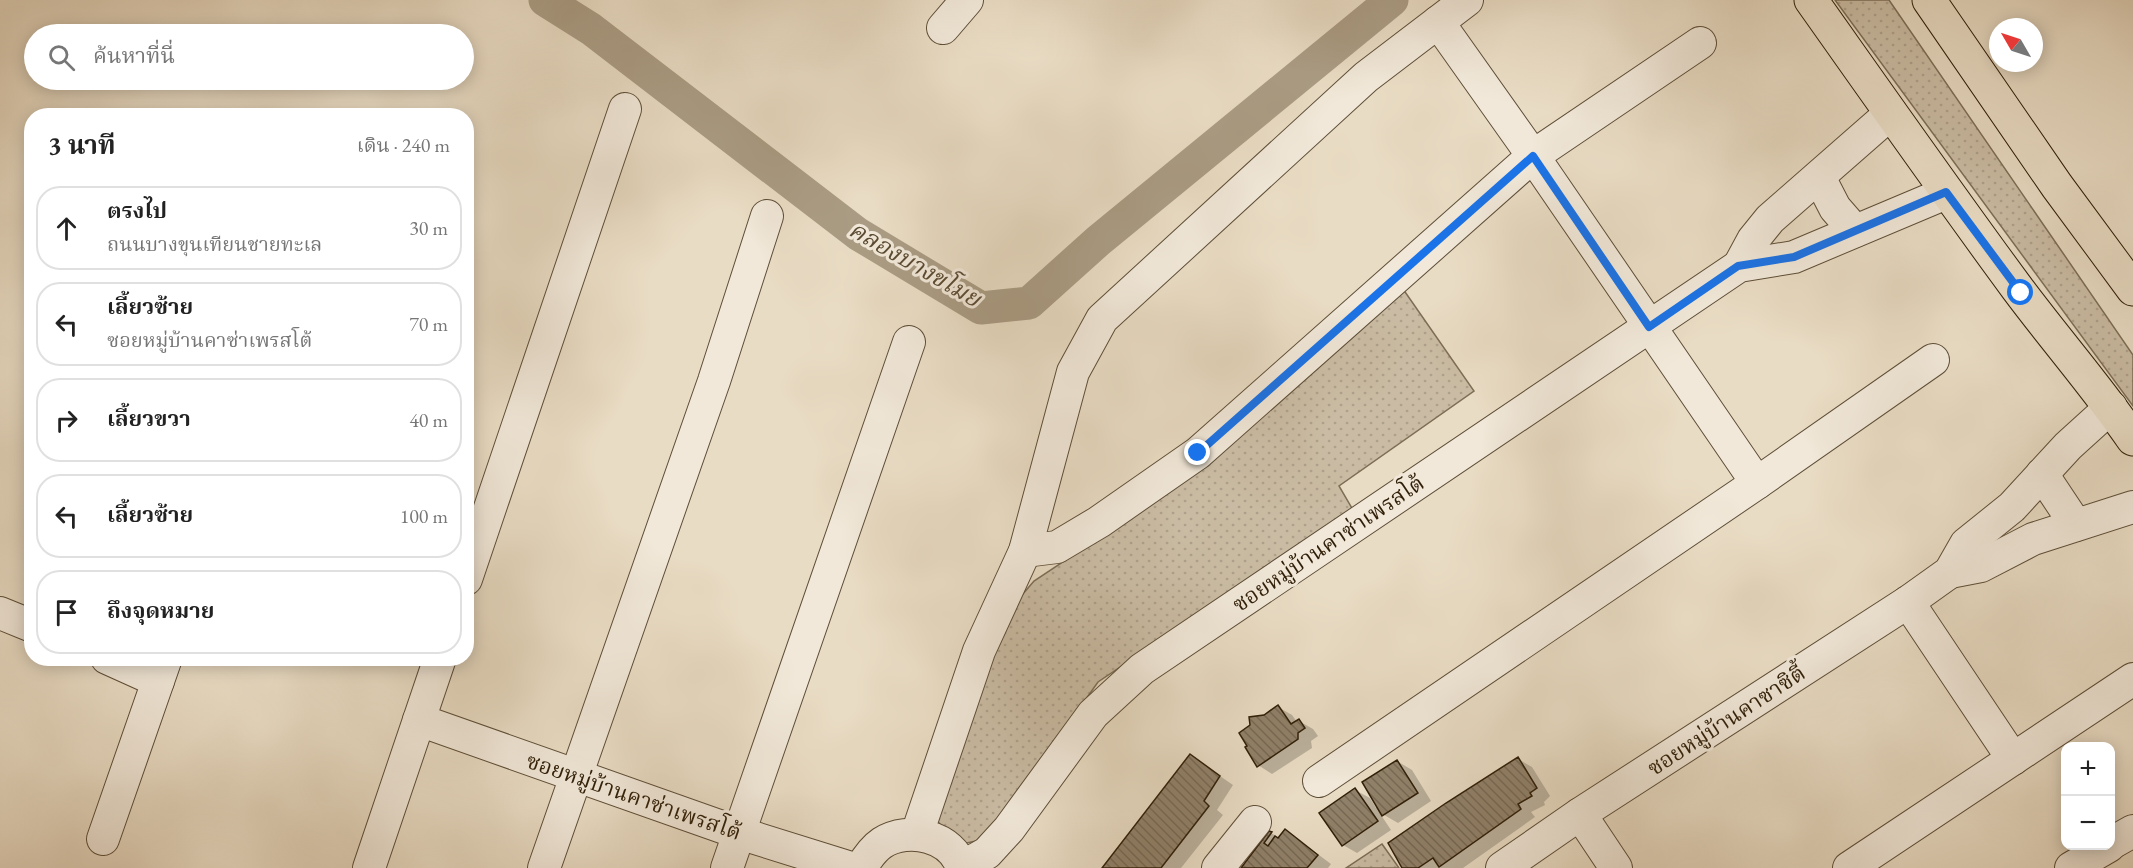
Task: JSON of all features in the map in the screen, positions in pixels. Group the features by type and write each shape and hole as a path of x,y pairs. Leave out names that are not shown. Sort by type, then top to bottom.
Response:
{"main road":[{"path":"1811,0 1946,192 2133,439"},
{"path":"1929,0 2057,186 2133,289"}],"street":[{"path":"943,28 967,0"},
{"path":"861,868 868,855 882,843 900,836 917,834 979,651 1025,552 1073,372 1101,319 1366,77 1467,0"},
{"path":"1438,22 1533,156 1757,483"},
{"path":"1025,552 1058,547 1099,522 1198,453 1533,156 1700,43"},
{"path":"474,555 625,109"},
{"name":"ซอยหมู่บ้านคาซ่าเพรสโต้","path":"1738,266 1753,240 1770,219 1891,113"},
{"path":"1819,177 1835,208 1855,231"},
{"name":"ซอยหมู่บ้านคาซ่าเพรสโต้","path":"917,834 936,839 951,849 962,868 987,853 1009,829 1093,714 1142,669 1738,266 1794,257 1946,192"},
{"path":"544,868 714,381 767,216"},
{"path":"727,868 909,342"},
{"path":"1319,781 1757,483 1933,360"},
{"name":"ซอยหมู่บ้านคาซาซิตี้","path":"1950,572 1966,544 2012,507 2068,446 2111,407"},
{"path":"2042,474 2076,525"},
{"name":"ซอยหมู่บ้านคาซาซิตี้","path":"1502,868 1580,814 1908,602 1950,572 1981,566 2033,539 2133,507"},
{"path":"1908,602 2013,759"},
{"path":"0,612 24,622"},
{"path":"103,839 162,670 143,666"},
{"path":"369,868 437,666"},
{"path":"1849,868 2133,679"},
{"name":"ซอยหมู่บ้านคาซ่าเพรสโต้","path":"419,720 739,833 851,868"},
{"path":"1580,814 1616,868"},
{"path":"1218,868 1255,822"},
{"path":"2115,842 2133,831"},
{"path":"2071,868 2102,850"}],"shaded area":[{"path":"1835,0 1889,0 2133,355 2133,406"},
{"path":"1403,289 1474,391 1339,486 1353,510 1098,682 997,824 976,841 962,844 945,832 937,820 1010,609 1034,581 1120,524"},
{"path":"1382,844 1399,868 1346,868"}],"building":[{"path":"1278,705 1291,724 1299,719 1305,728 1298,733 1298,739 1257,767 1239,733 1250,725 1249,717 1264,715"},
{"path":"1190,754 1220,776 1204,801 1209,806 1161,868 1102,868"},
{"path":"1518,757 1537,788 1530,793 1532,796 1518,804 1521,809 1439,867 1433,858 1418,868 1402,868 1388,843"},
{"path":"1397,760 1418,793 1382,816 1362,782"},
{"path":"1355,788 1378,821 1342,846 1319,813"},
{"path":"1285,829 1318,855 1307,868 1241,868 1269,831 1272,832 1264,843 1268,846 1275,836 1278,838"}],"waterway":[{"name":"คลองบางขโมย","path":"545,0 591,29 858,234 981,308 1029,303 1098,241 1392,0"}],"route":[{"path":"1198,453 1533,156 1649,327 1738,266 1794,257 1946,192 2021,293"}]}
